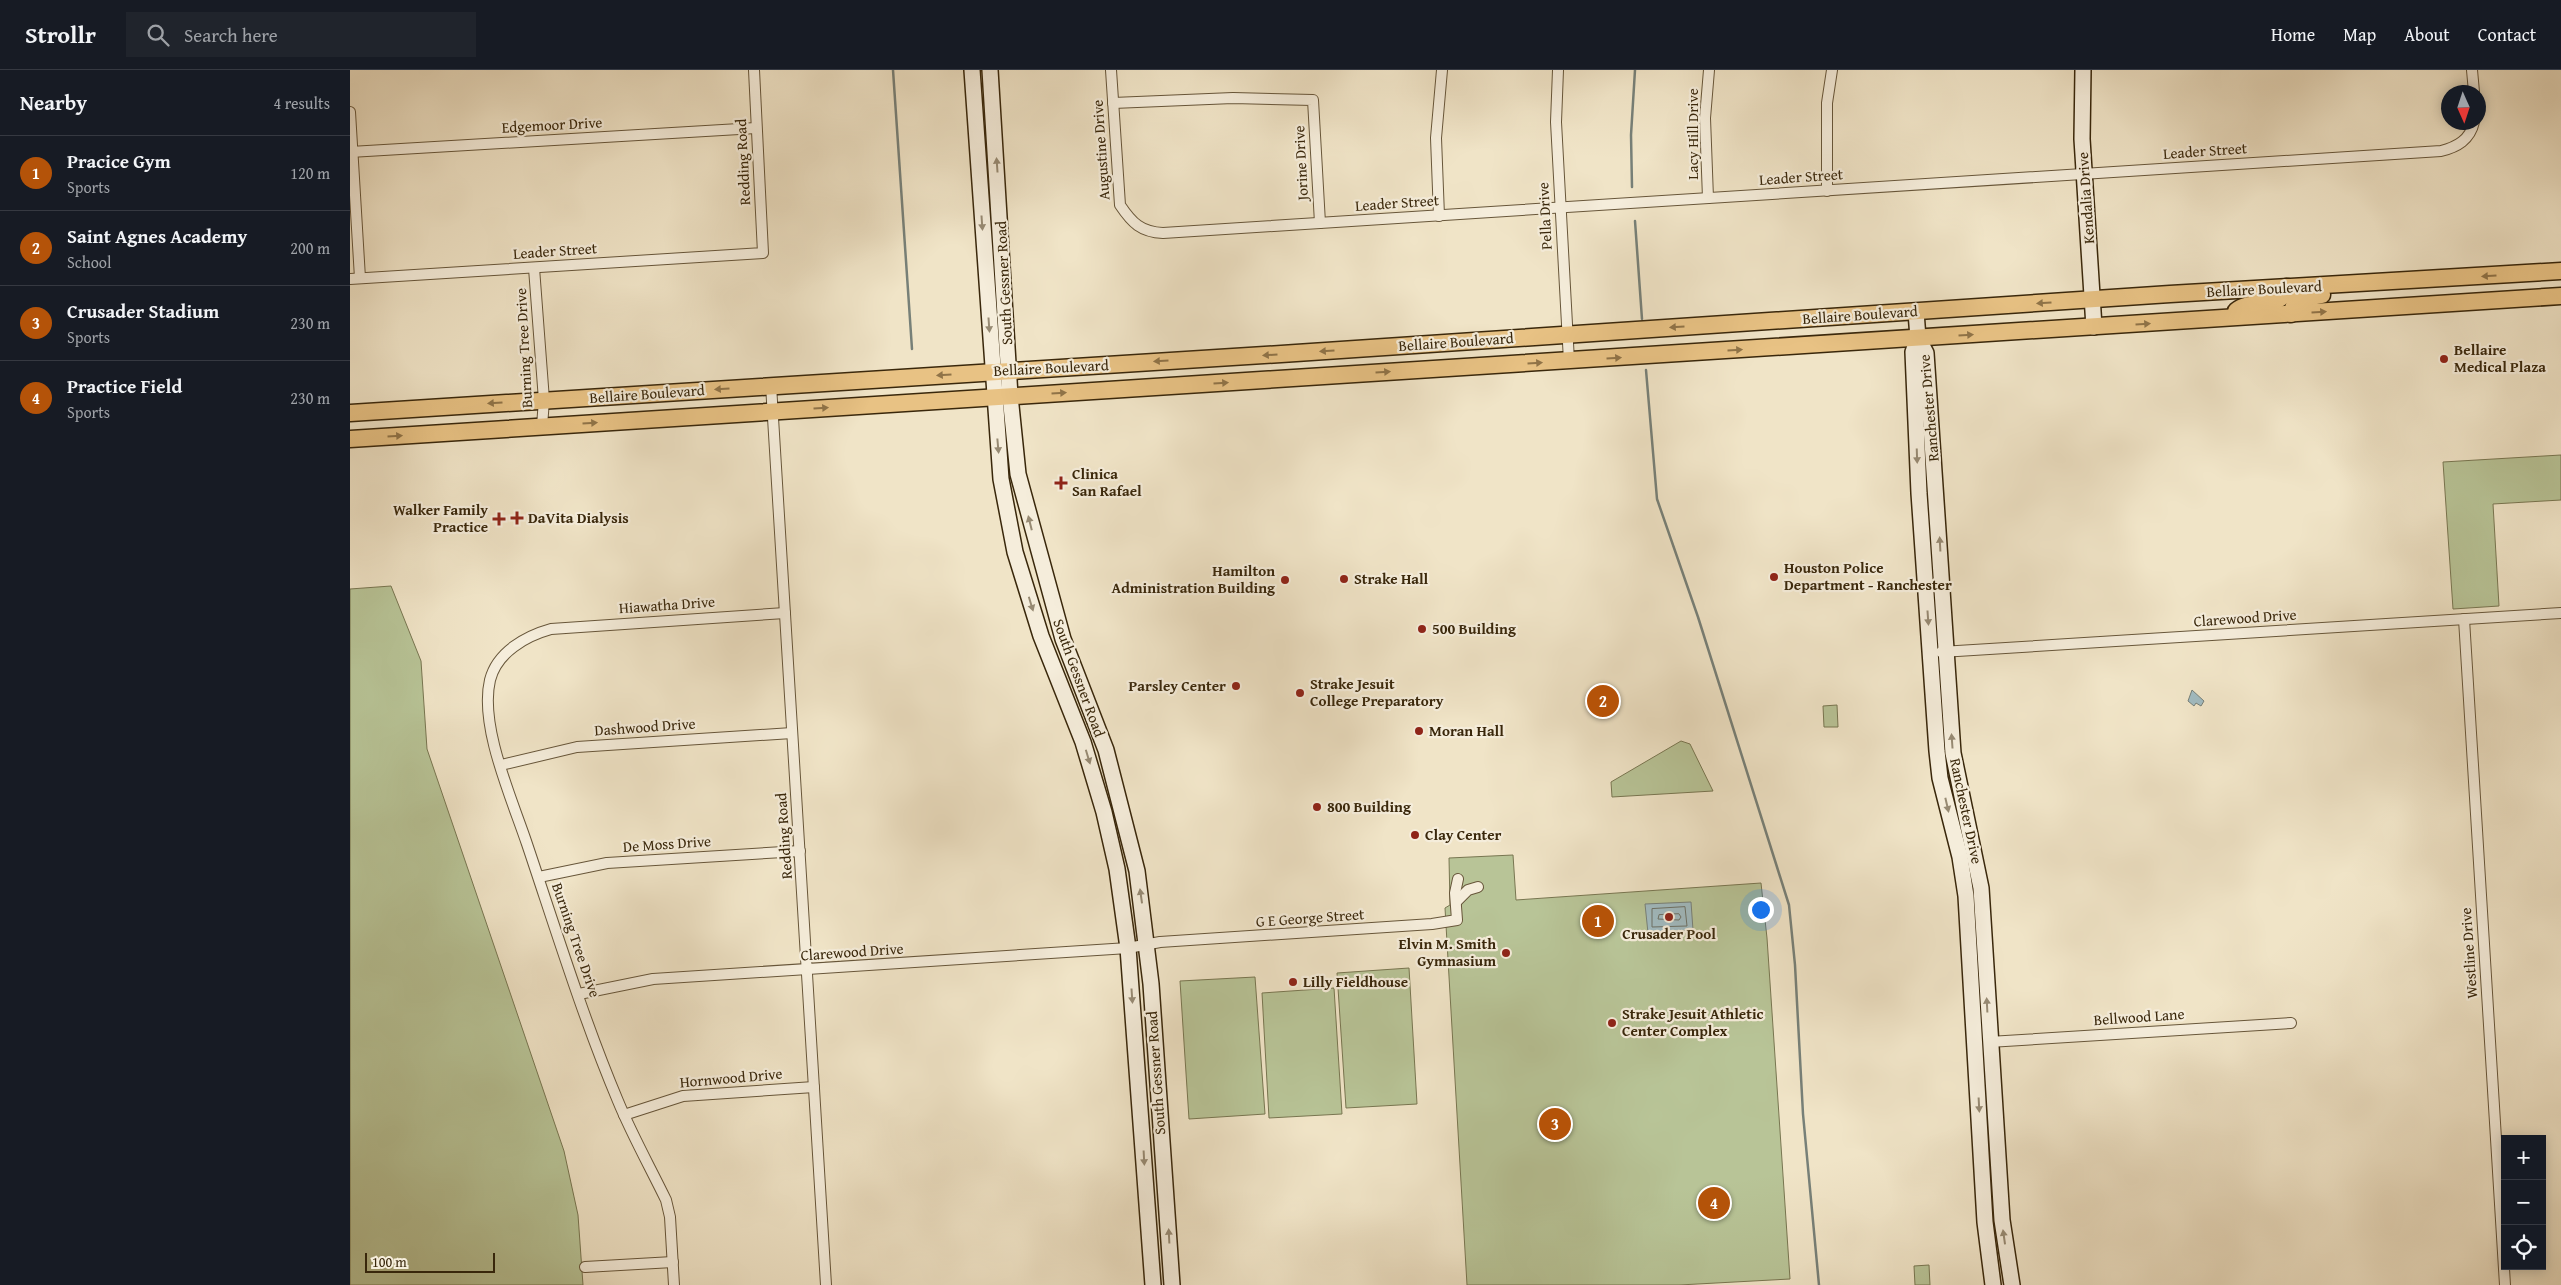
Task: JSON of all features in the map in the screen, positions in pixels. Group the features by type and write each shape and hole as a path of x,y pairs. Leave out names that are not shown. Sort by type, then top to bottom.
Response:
{"main road":[{"name":"South Gessner Road","path":"972,70 980,196 1002,397 1001,479 1015,552 1041,636 1083,742 1104,812 1117,868 1128,948 1153,1285"},
{"name":"South Gessner Road","path":"990,70 999,195 1000,371"},
{"name":"Kendalia Drive","path":"2083,70 2081,125 2094,327"},
{"path":"980,196 999,195"},
{"name":"Bellaire Boulevard","path":"350,413 1244,356 2092,299 2561,271"},
{"path":"2538,273 2540,298"},
{"path":"2291,314 2296,300 2302,298 2352,293 2393,281"},
{"path":"2229,318 2240,308 2276,302 2285,294 2287,287"},
{"name":"Bellaire Boulevard","path":"350,438 2561,296"},
{"name":"Ranchester Drive","path":"1916,312 1918,338 1912,352 1937,492 1956,774 1977,863 1975,925 1984,1077 1985,1222 1993,1285"},
{"path":"1411,345 1412,371"},
{"path":"1244,356 1246,381"},
{"name":"South Gessner Road","path":"1002,397 1036,547 1063,639 1106,750 1137,871 1146,944 1172,1285"},
{"path":"350,427 358,422 401,419 426,408"},
{"name":"Ranchester Drive","path":"1924,426 1919,493 1940,778 1975,925 1990,1042 1984,1077 2012,1285"},
{"path":"1919,493 1937,492"},
{"path":"1015,552 1036,547"},
{"path":"1940,778 1956,774"},
{"path":"1138,1080 1157,1080"},
{"path":"1146,1196 1166,1195"},
{"path":"1985,1196 2001,1195"}],"street":[{"name":"Redding Road","path":"754,70 763,253"},
{"name":"Augustine Drive","path":"1112,70 1120,205 1132,224"},
{"path":"1439,216 1436,138 1442,70"},
{"name":"Pella Drive","path":"1558,70 1556,122 1569,361"},
{"name":"Lacy Hill Drive","path":"1708,198 1705,118 1709,70"},
{"path":"1827,191 1827,103 1832,70"},
{"path":"2472,70 2473,85"},
{"name":"Jorine Drive","path":"1113,103 1233,98 1313,100 1320,223"},
{"path":"350,112 355,279"},
{"name":"Edgemoor Drive","path":"351,152 756,128"},
{"name":"Leader Street","path":"1132,224 1144,230 1163,234 2441,151 2456,147 2469,135 2471,130"},
{"name":"Leader Street","path":"355,279 763,253"},
{"name":"Burning Tree Drive","path":"534,268 544,400 542,426"},
{"name":"Redding Road","path":"771,385 826,1285"},
{"name":"Hiawatha Drive","path":"551,628 785,613"},
{"name":"Clarewood Drive","path":"1930,653 2561,614"},
{"name":"Westline Drive","path":"2464,619 2505,1285"},
{"name":"Burning Tree Drive","path":"551,628 523,640 497,664 490,678 487,714 501,765 579,994 624,1115 666,1200 670,1218 674,1285"},
{"name":"Dashwood Drive","path":"501,765 577,747 792,733"},
{"name":"De Moss Drive","path":"539,878 607,863 800,850"},
{"name":"G E George Street","path":"1146,944 1432,924 1457,920 1455,892 1458,880"},
{"path":"1456,902 1468,890 1478,886"},
{"name":"Clarewood Drive","path":"579,994 653,979 1128,948 1146,944"},
{"name":"Bellwood Lane","path":"1990,1042 2291,1023"},
{"name":"Hornwood Drive","path":"624,1115 683,1096 814,1087"},
{"path":"585,1267 673,1262"}],"green space":[{"path":"2561,455 2561,500 2493,504 2499,606 2453,609 2443,462"},
{"path":"391,586 421,661 427,749 564,1151 578,1215 583,1285 350,1285 350,589"},
{"path":"1837,705 1838,727 1824,727 1823,706"},
{"path":"1681,741 1690,744 1713,791 1612,797 1611,782"},
{"name":"Strake Jesuit Athletic Center Complex","path":"1513,855 1516,900 1761,883 1767,938 1790,1279 1679,1285 1467,1285 1445,908 1450,905 1449,858"},
{"path":"1409,968 1417,1104 1346,1108 1337,973"},
{"path":"1255,977 1265,1114 1189,1119 1180,981"},
{"path":"1334,988 1342,1114 1269,1118 1262,993"},
{"path":"1929,1265 1930,1285 1915,1285 1914,1266"}],"water":[{"path":"2192,690 2204,701 2201,706 2196,703 2194,706 2188,701"},
{"name":"Crusader Pool","path":"1691,902 1693,930 1648,933 1645,904"}],"waterway":[{"path":"893,70 912,349"},
{"path":"1632,187 1631,135 1635,70"},
{"path":"1635,221 1642,319"},
{"path":"1646,370 1657,499 1698,617 1789,905 1795,965 1803,1114 1819,1285"}],"place":[{"name":"Bellaire Medical Plaza","path":"2444,359"},
{"name":"Clinica San Rafael","path":"1061,483"},
{"name":"DaVita Dialysis","path":"517,518"},
{"name":"Walker Family Practice","path":"499,519"},
{"name":"Houston Police Department - Ranchester","path":"1774,577"},
{"name":"Strake Hall","path":"1344,579"},
{"name":"Hamilton Administration Building","path":"1285,580"},
{"name":"500 Building","path":"1422,629"},
{"name":"Parsley Center","path":"1236,686"},
{"name":"Strake Jesuit College Preparatory","path":"1300,693"},
{"name":"Saint Agnes Academy","path":"1603,701"},
{"name":"Moran Hall","path":"1419,731"},
{"name":"800 Building","path":"1317,807"},
{"name":"Clay Center","path":"1415,835"},
{"name":"Crusader Pool","path":"1669,917"},
{"name":"Pracice Gym","path":"1598,921"},
{"name":"Elvin M. Smith Gymnasium","path":"1506,953"},
{"name":"Lilly Fieldhouse","path":"1293,982"},
{"name":"Strake Jesuit Athletic Center Complex","path":"1612,1023"},
{"name":"Crusader Stadium","path":"1555,1124"},
{"name":"Practice Field","path":"1714,1203"}]}
